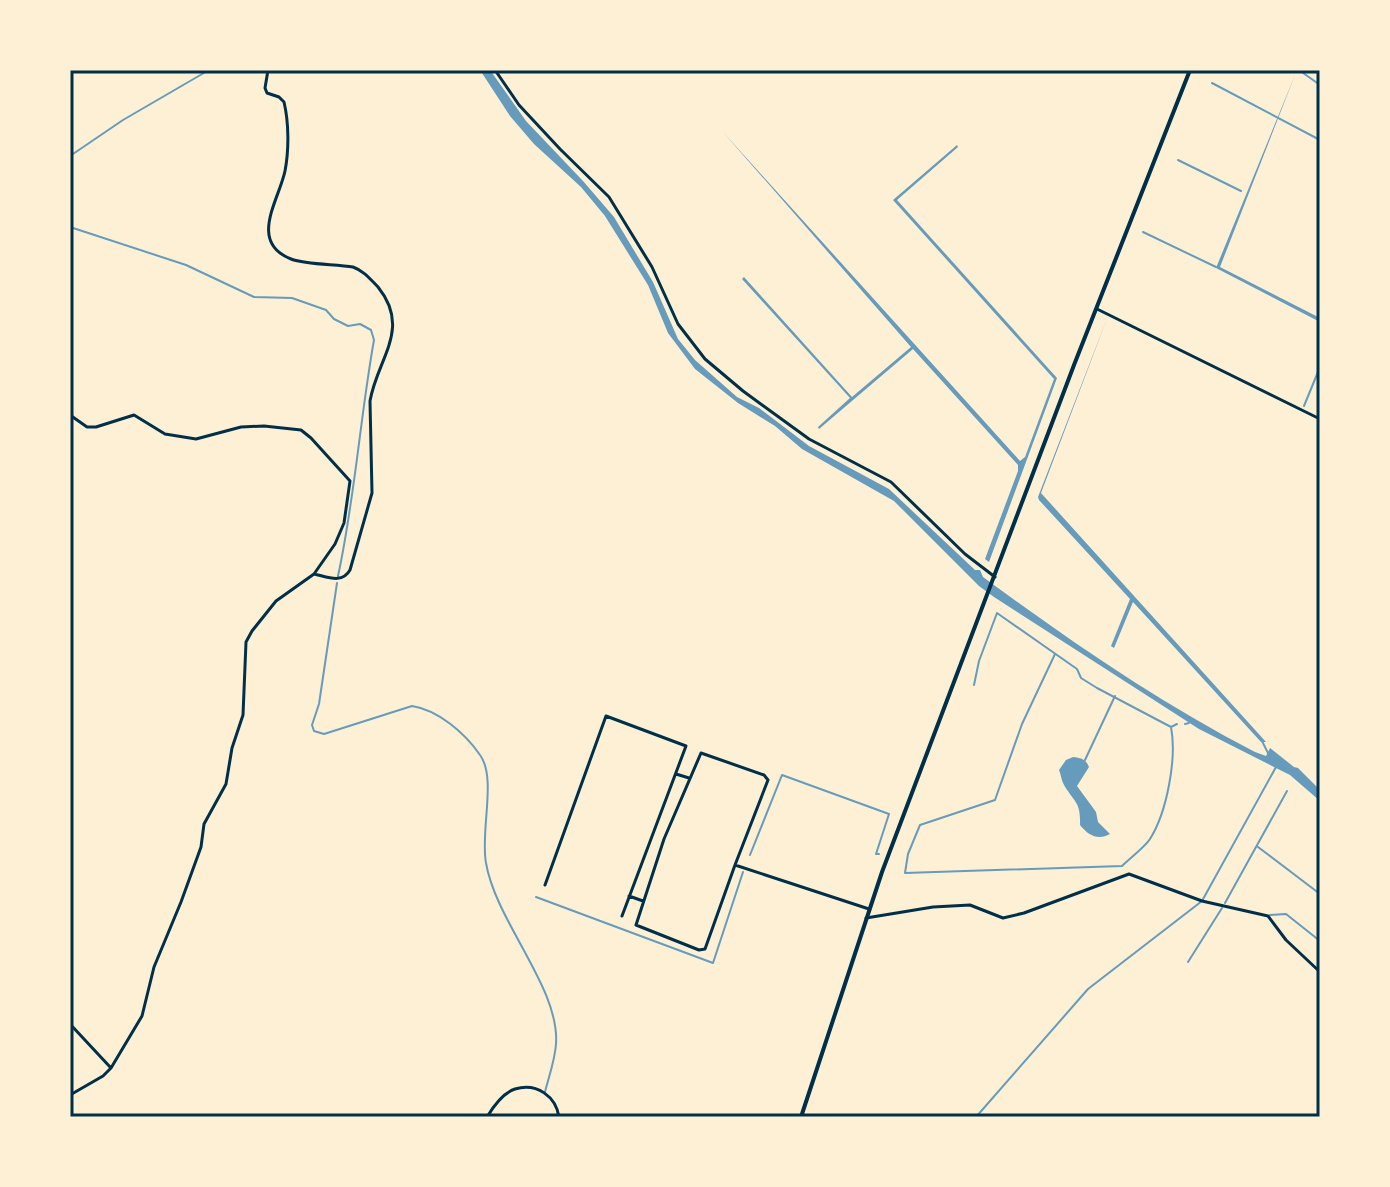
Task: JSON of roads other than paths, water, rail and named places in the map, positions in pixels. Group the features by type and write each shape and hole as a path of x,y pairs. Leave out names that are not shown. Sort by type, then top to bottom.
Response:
{"main road":[{"path":"801,1117 869,909 1190,70"}],"street":[{"path":"268,70 267,93 284,102 287,145 285,169 272,205 269,226 274,246 288,258 298,261 361,270 386,298 392,318 390,349 370,401 372,493 350,570 341,579 314,574"},
{"path":"495,70 529,116 609,197 652,267 678,324 705,359 809,439 882,476 898,488 994,579"},
{"path":"1096,309 1320,419"},
{"path":"70,415 87,427 134,415 165,434 196,439 241,427 301,430 350,481 342,532 314,574 276,601 246,642 243,715 232,748 226,784 204,824 201,847 154,967 142,1016 111,1068 70,1095"},
{"path":"545,885 606,716 686,746 622,916"},
{"path":"705,753 767,777 703,950 636,925 664,839 698,757 705,753"},
{"path":"676,774 689,778"},
{"path":"652,835 664,839"},
{"path":"735,865 869,909"},
{"path":"866,919 933,907 970,905 1003,918 1129,874 1202,901 1268,916 1286,940 1320,972"},
{"path":"629,896 643,901"},
{"path":"70,1015 70,1022 111,1068"},
{"path":"487,1117 506,1094 525,1088 545,1092 552,1097 559,1117"}],"water":[{"path":"480,70 490,70 526,121 614,217 653,282 678,339 695,360 737,397 759,408 809,446 889,489 975,570 980,570 983,577 1116,670 1255,752 1266,756 1270,748 1298,768 1320,790 1320,801 1290,775 1199,729 994,597 979,586 894,501 802,449 695,369 668,333 648,285 605,216 581,187 534,144 510,116"},
{"path":"1295,75 1220,267 1320,318 1320,322 1216,268"},
{"path":"723,132 1020,461 1025,457 1054,379 893,200 957,145 897,200 1057,378 989,562 985,559 1018,465 913,349 819,429 850,398 742,279 744,277 852,397 911,347"},
{"path":"1108,316 1041,493 1266,742 1261,742 1133,602 1114,648 1111,646 1130,599 1039,500 1038,497"},
{"path":"1073,757 1083,759 1089,767 1077,786 1096,812 1098,822 1110,834 1106,836 1094,836 1080,825 1078,806 1063,783 1059,770 1066,760"}],"waterway":[{"path":"70,156 123,120 209,70"},
{"path":"1299,70 1320,85"},
{"path":"1212,83 1320,140"},
{"path":"1178,160 1241,191"},
{"path":"70,227 186,265 254,297 292,298 326,310 334,319 348,326 360,324 371,330 374,340 338,576"},
{"path":"1143,232 1216,267"},
{"path":"1304,406 1320,367"},
{"path":"337,583 319,704 312,725 314,731 324,734 412,706 431,712 450,724 480,755 487,777 485,850 492,885 538,978 555,1023 556,1044 545,1092"},
{"path":"974,685 979,661 997,613 1077,669 1081,678 1171,727"},
{"path":"1055,654 1022,724 995,800 920,825 908,854 905,873 1122,866 1148,842 1156,828 1166,800 1171,769 1171,727 1177,724"},
{"path":"1085,760 1115,696"},
{"path":"1185,724 1189,723"},
{"path":"1262,741 1268,753"},
{"path":"976,1117 1088,989 1202,901 1276,767"},
{"path":"750,855 782,775 889,814 876,854 879,854"},
{"path":"1225,903 1287,791"},
{"path":"1258,847 1320,894"},
{"path":"536,897 713,963 743,872"},
{"path":"1188,962 1222,908"},
{"path":"1270,915 1286,914 1320,941"}]}
